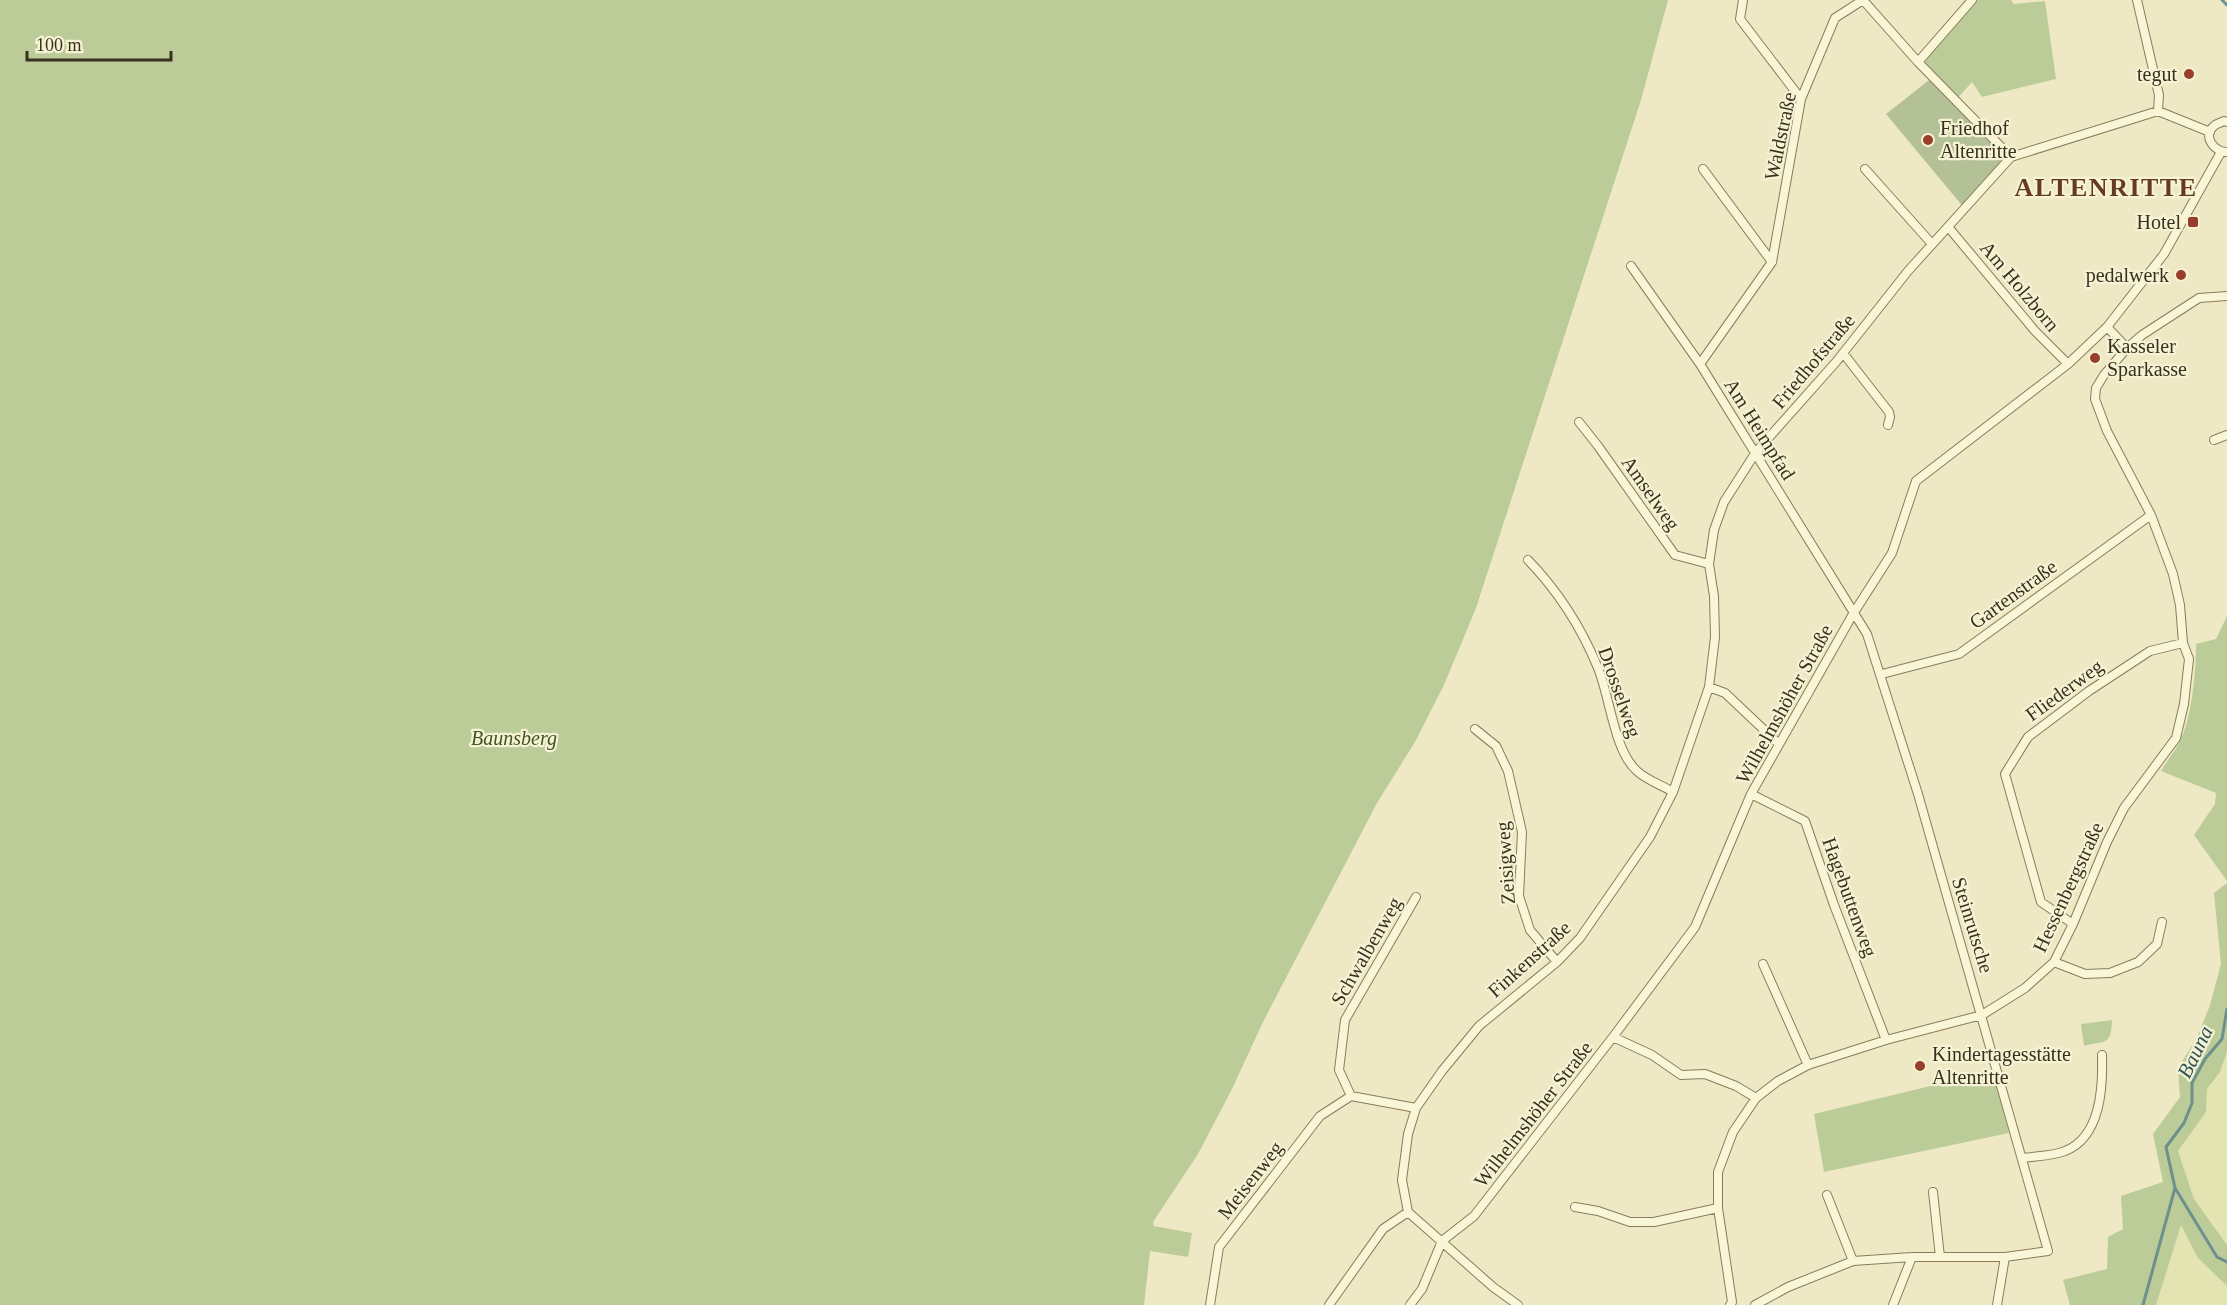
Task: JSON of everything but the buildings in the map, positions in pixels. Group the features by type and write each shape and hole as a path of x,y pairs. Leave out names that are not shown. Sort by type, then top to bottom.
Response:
{"street":[{"path":"1743,0 1740,19 1801,99"},
{"path":"1863,0 1918,62 2011,157 2158,111 2210,132 2214,126 2224,121 2227,122"},
{"name":"Waldstraße","path":"1700,364 1772,262 1801,99 1836,18 1863,0"},
{"path":"1918,62 1972,0"},
{"path":"2137,0 2159,95 2158,111"},
{"name":"Wilhelmshöher Straße","path":"1410,1305 1422,1289 1442,1241 1474,1216 1695,927 1751,794 1853,614 1892,553 1916,481 2068,364 2107,327 2164,254 2224,152 2214,148 2210,141 2210,132"},
{"name":"Friedhofstraße","path":"1724,502 1756,452 1843,353 1908,271 2011,157"},
{"path":"1703,169 1772,262"},
{"path":"1865,169 1932,244"},
{"name":"Am Holzborn","path":"1948,228 2035,331 2068,364"},
{"name":"Am Heimpfad","path":"1631,266 1700,364 1756,452 1853,614"},
{"path":"2107,327 2127,348 2142,335 2199,298 2227,296"},
{"name":"Hessenbergstraße","path":"1733,1304 1718,1208 1718,1172 1733,1132 1756,1098 1778,1081 1808,1065 1886,1040 1982,1015 2025,988 2054,962 2124,808 2176,738 2184,704 2190,659 2183,643 2180,605 2173,574 2151,515 2107,431 2095,399 2096,388 2104,375 2127,348"},
{"path":"1843,353 1889,412 1887,425"},
{"name":"Amselweg","path":"1579,422 1675,555 1709,564"},
{"path":"2214,440 2227,435"},
{"name":"Finkenstraße","path":"1408,1212 1402,1180 1408,1134 1416,1108 1442,1071 1479,1026 1557,962 1580,938 1643,846 1673,792 1709,687 1715,638 1709,564 1714,530 1724,502"},
{"name":"Gartenstraße","path":"1882,674 1959,654 2151,515"},
{"name":"Drosselweg","path":"1528,560 1548,582 1581,632 1599,669 1623,752 1637,771 1673,792"},
{"name":"Steinrutsche","path":"1853,614 1867,634 1882,674 1982,1015 2048,1251 2005,1257"},
{"name":"Fliederweg","path":"2073,924 2042,902 2006,774 2028,737 2089,691 2150,651 2183,643"},
{"path":"1709,687 1725,693 1778,743"},
{"name":"Zeisigweg","path":"1475,729 1496,746 1508,771 1522,832 1519,896 1530,930 1557,962"},
{"name":"Hagebuttenweg","path":"1751,794 1805,821 1834,905 1886,1040"},
{"name":"Schwalbenweg","path":"1351,1096 1339,1070 1345,1020 1416,897"},
{"path":"2054,962 2085,974 2110,973 2138,962 2157,944 2162,922"},
{"path":"1763,964 1808,1065"},
{"path":"1613,1037 1652,1055 1681,1075 1705,1074 1736,1086 1756,1098"},
{"path":"2023,1158 2064,1152 2077,1145 2086,1134 2095,1118 2103,1079 2102,1055"},
{"path":"1351,1096 1416,1108"},
{"name":"Meisenweg","path":"1210,1305 1219,1247 1320,1116 1351,1096"},
{"path":"1933,1192 1940,1257"},
{"path":"1827,1195 1854,1261"},
{"path":"1575,1207 1598,1211 1630,1222 1654,1222 1718,1208"},
{"path":"1329,1305 1383,1229 1408,1212 1493,1287 1518,1305"},
{"path":"1893,1305 1912,1257"},
{"path":"1755,1305 1788,1287 1854,1261 1912,1257 2005,1257 1997,1305"}],"green space":[{"name":"Baunsberg","path":"0,0 1668,0 1641,100 1476,608 1444,685 1415,742 1377,803 1263,1022 1198,1154 1153,1222 1154,1226 1192,1233 1188,1257 1150,1251 1144,1305 0,1305"},
{"path":"1972,0 2011,0 2014,4 2045,1 2056,79 1982,97 1972,82 1956,100 1918,62"},
{"path":"1933,77 2011,157 1965,209 1886,114"},
{"path":"2227,616 2227,881 2194,835 2215,804 2216,793 2161,771 2179,743 2187,721 2194,681 2196,644 2216,639"},
{"path":"2227,883 2227,1052 2220,1072 2207,1089 2206,1112 2178,1151 2194,1199 2227,1245 2227,1286 2198,1258 2181,1225 2156,1305 2070,1305 2063,1280 2107,1269 2108,1237 2123,1229 2121,1196 2163,1182 2153,1134 2180,1097 2178,1068 2197,1038 2210,1005 2221,964 2214,893"},
{"path":"2112,1020 2110,1035 2106,1041 2084,1046 2081,1024"},
{"path":"2227,1052 2227,1245 2194,1199 2178,1151 2206,1112 2207,1089 2220,1072"},
{"path":"1993,1071 2009,1133 1824,1172 1814,1114"},
{"path":"2181,1224 2198,1258 2227,1286 2227,1305 2156,1305"}],"waterway":[{"name":"Bauna","path":"2222,0 2227,5"},
{"name":"Bauna","path":"2227,1009 2222,1039 2205,1059 2192,1083 2192,1103 2184,1123 2166,1147 2175,1188 2217,1257 2227,1262"},
{"path":"2143,1305 2175,1188"}],"place":[{"name":"tegut","path":"2189,74"},
{"name":"Friedhof Altenritte","path":"1928,140"},
{"name":"Hotel","path":"2193,222"},
{"name":"pedalwerk","path":"2181,275"},
{"name":"Kasseler Sparkasse","path":"2095,358"},
{"name":"Kindertagesstätte Altenritte","path":"1920,1066"}],"district":[{"name":"ALTENRITTE","path":"2106,187"}]}
